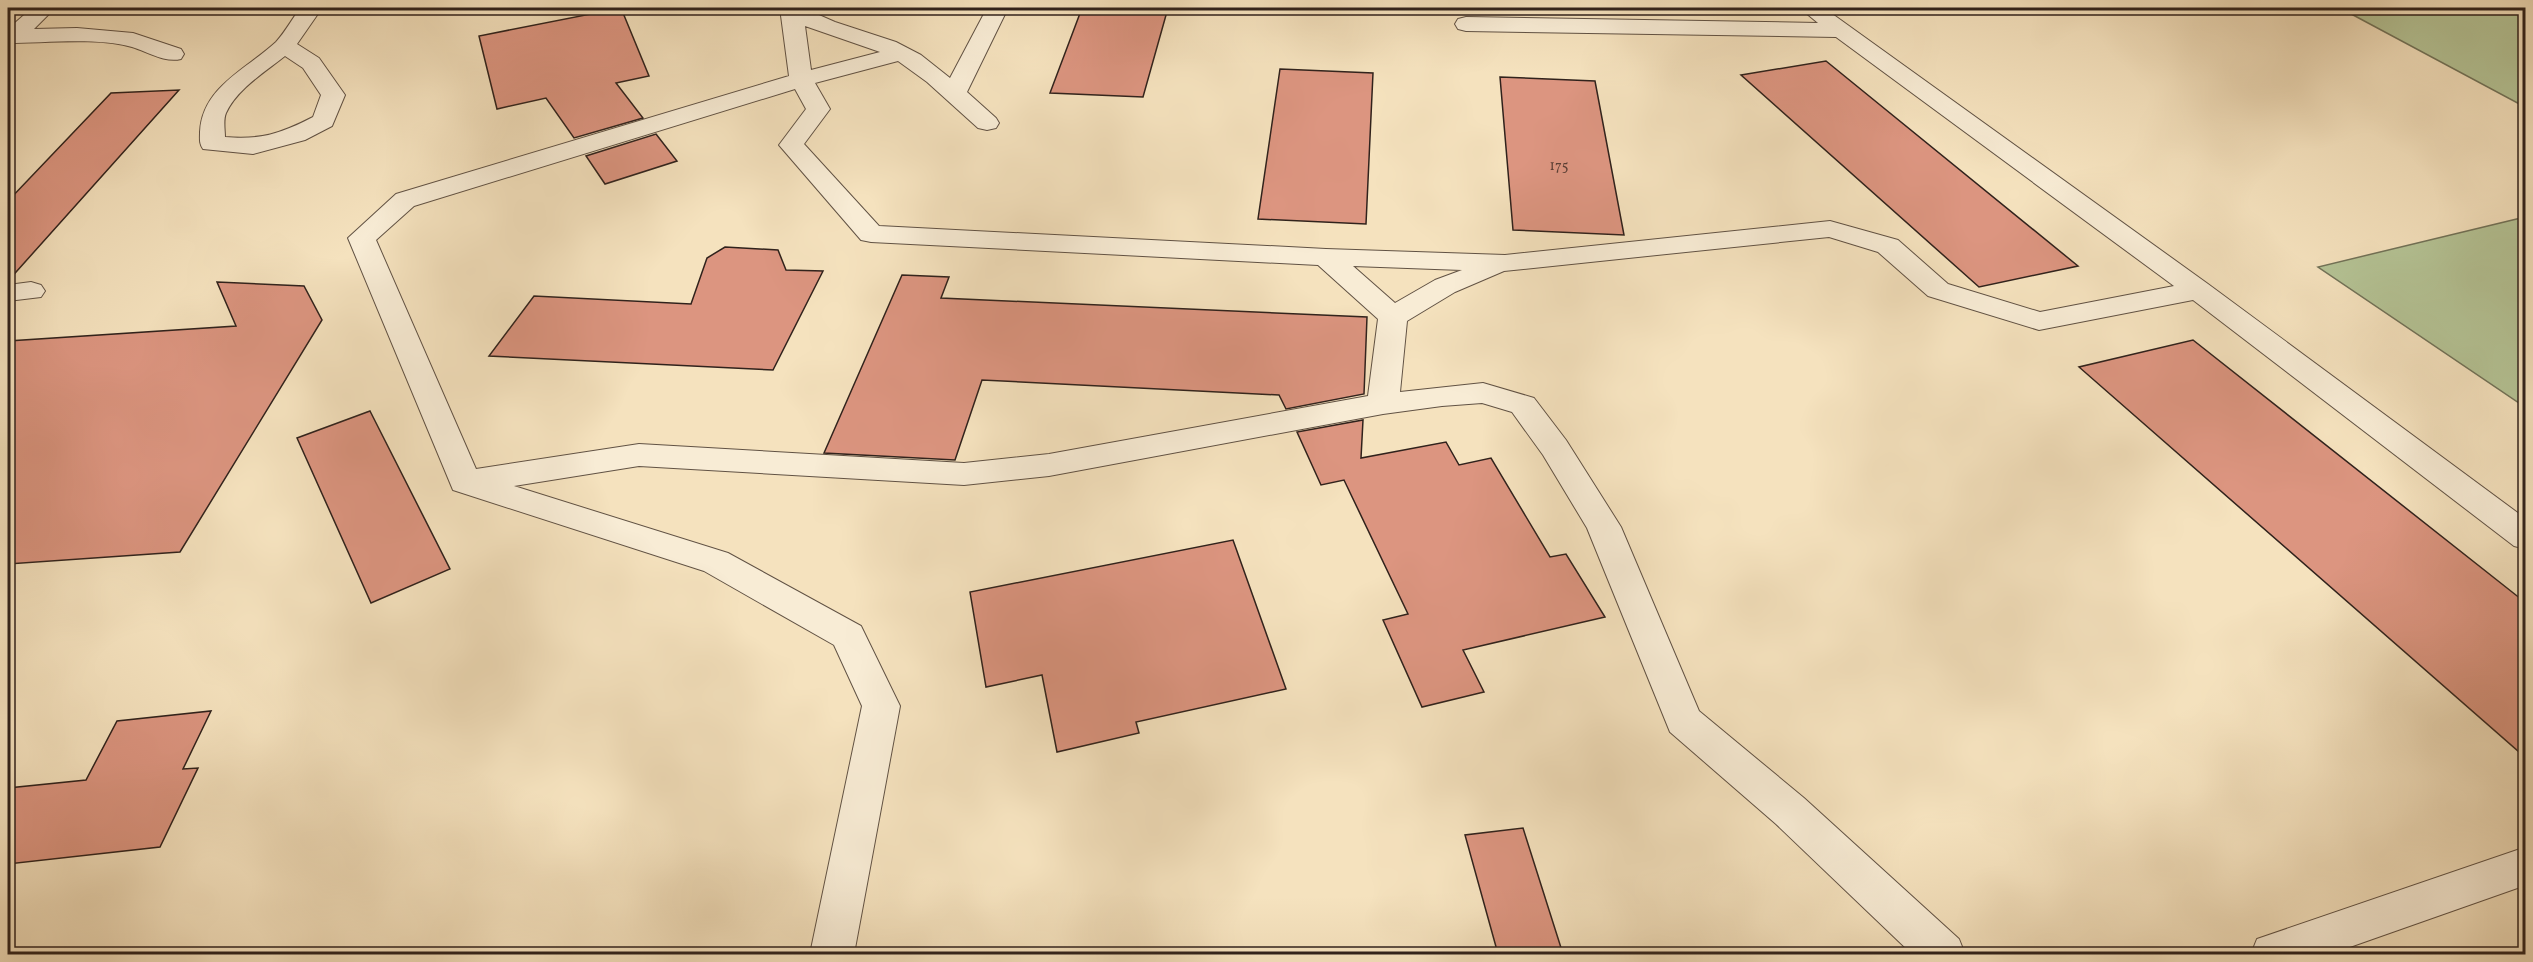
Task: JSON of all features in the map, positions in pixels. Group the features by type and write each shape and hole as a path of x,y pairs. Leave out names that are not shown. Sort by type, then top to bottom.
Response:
{"street":[{"path":"11,36 44,8"},
{"path":"284,46 310,63 333,95 323,121 296,135 253,147 212,144 213,115 226,96 248,73 284,46 311,8"},
{"path":"954,94 997,8"},
{"path":"1811,8 2198,290 2526,537"},
{"path":"791,9 816,22 873,39 901,53 987,123"},
{"path":"791,9 801,80 818,109 791,145 871,234 1326,257 1505,262 1830,229 1888,246 1938,290 2039,321 2198,290"},
{"path":"1466,24 1842,30"},
{"path":"11,36 77,35 133,40 173,54"},
{"path":"832,954 881,706 848,636 716,562 465,482 362,238 405,200 801,80 901,53"},
{"path":"1326,257 1393,316"},
{"path":"1393,316 1445,286 1505,262"},
{"path":"1383,404 1393,316"},
{"path":"465,482 639,455 964,474 1049,465 1383,404 1483,393 1523,405 1555,448 1604,527 1684,721 1790,811 1943,954"},
{"path":"2273,954 2526,866"}],"green space":[{"path":"2340,8 2525,8 2525,107"},
{"path":"2525,217 2525,407 2318,267"}],"building":[{"path":"621,8 649,76 616,83 643,118 574,138 546,98 497,109 479,36"},
{"path":"1082,8 1168,8 1143,97 1050,93"},
{"path":"1826,61 2078,266 1979,287 1741,75"},
{"path":"1280,69 1373,73 1366,224 1258,219"},
{"path":"1500,77 1595,81 1624,235 1513,230"},
{"path":"179,90 8,281 8,201 111,93"},
{"path":"656,134 677,161 605,184 586,156"},
{"path":"725,247 778,250 786,270 823,271 773,370 489,356 534,296 691,304 707,258"},
{"path":"902,275 949,277 941,298 1367,317 1364,394 1286,409 1279,395 982,380 955,460 824,453"},
{"path":"217,282 304,286 322,320 180,552 8,564 8,341 236,326"},
{"path":"2193,340 2526,603 2526,758 2079,367"},
{"path":"370,411 450,569 371,603 297,438"},
{"path":"1363,420 1361,458 1446,442 1459,465 1491,458 1550,557 1566,554 1605,617 1463,650 1484,692 1422,707 1383,620 1408,614 1344,480 1321,485 1297,432"},
{"path":"1233,540 1286,689 1136,722 1139,733 1057,752 1042,675 986,687 970,592"},
{"path":"211,711 183,769 198,768 160,847 8,864 8,788 86,780 117,721"},
{"path":"1523,828 1563,954 1498,954 1465,835"}]}
